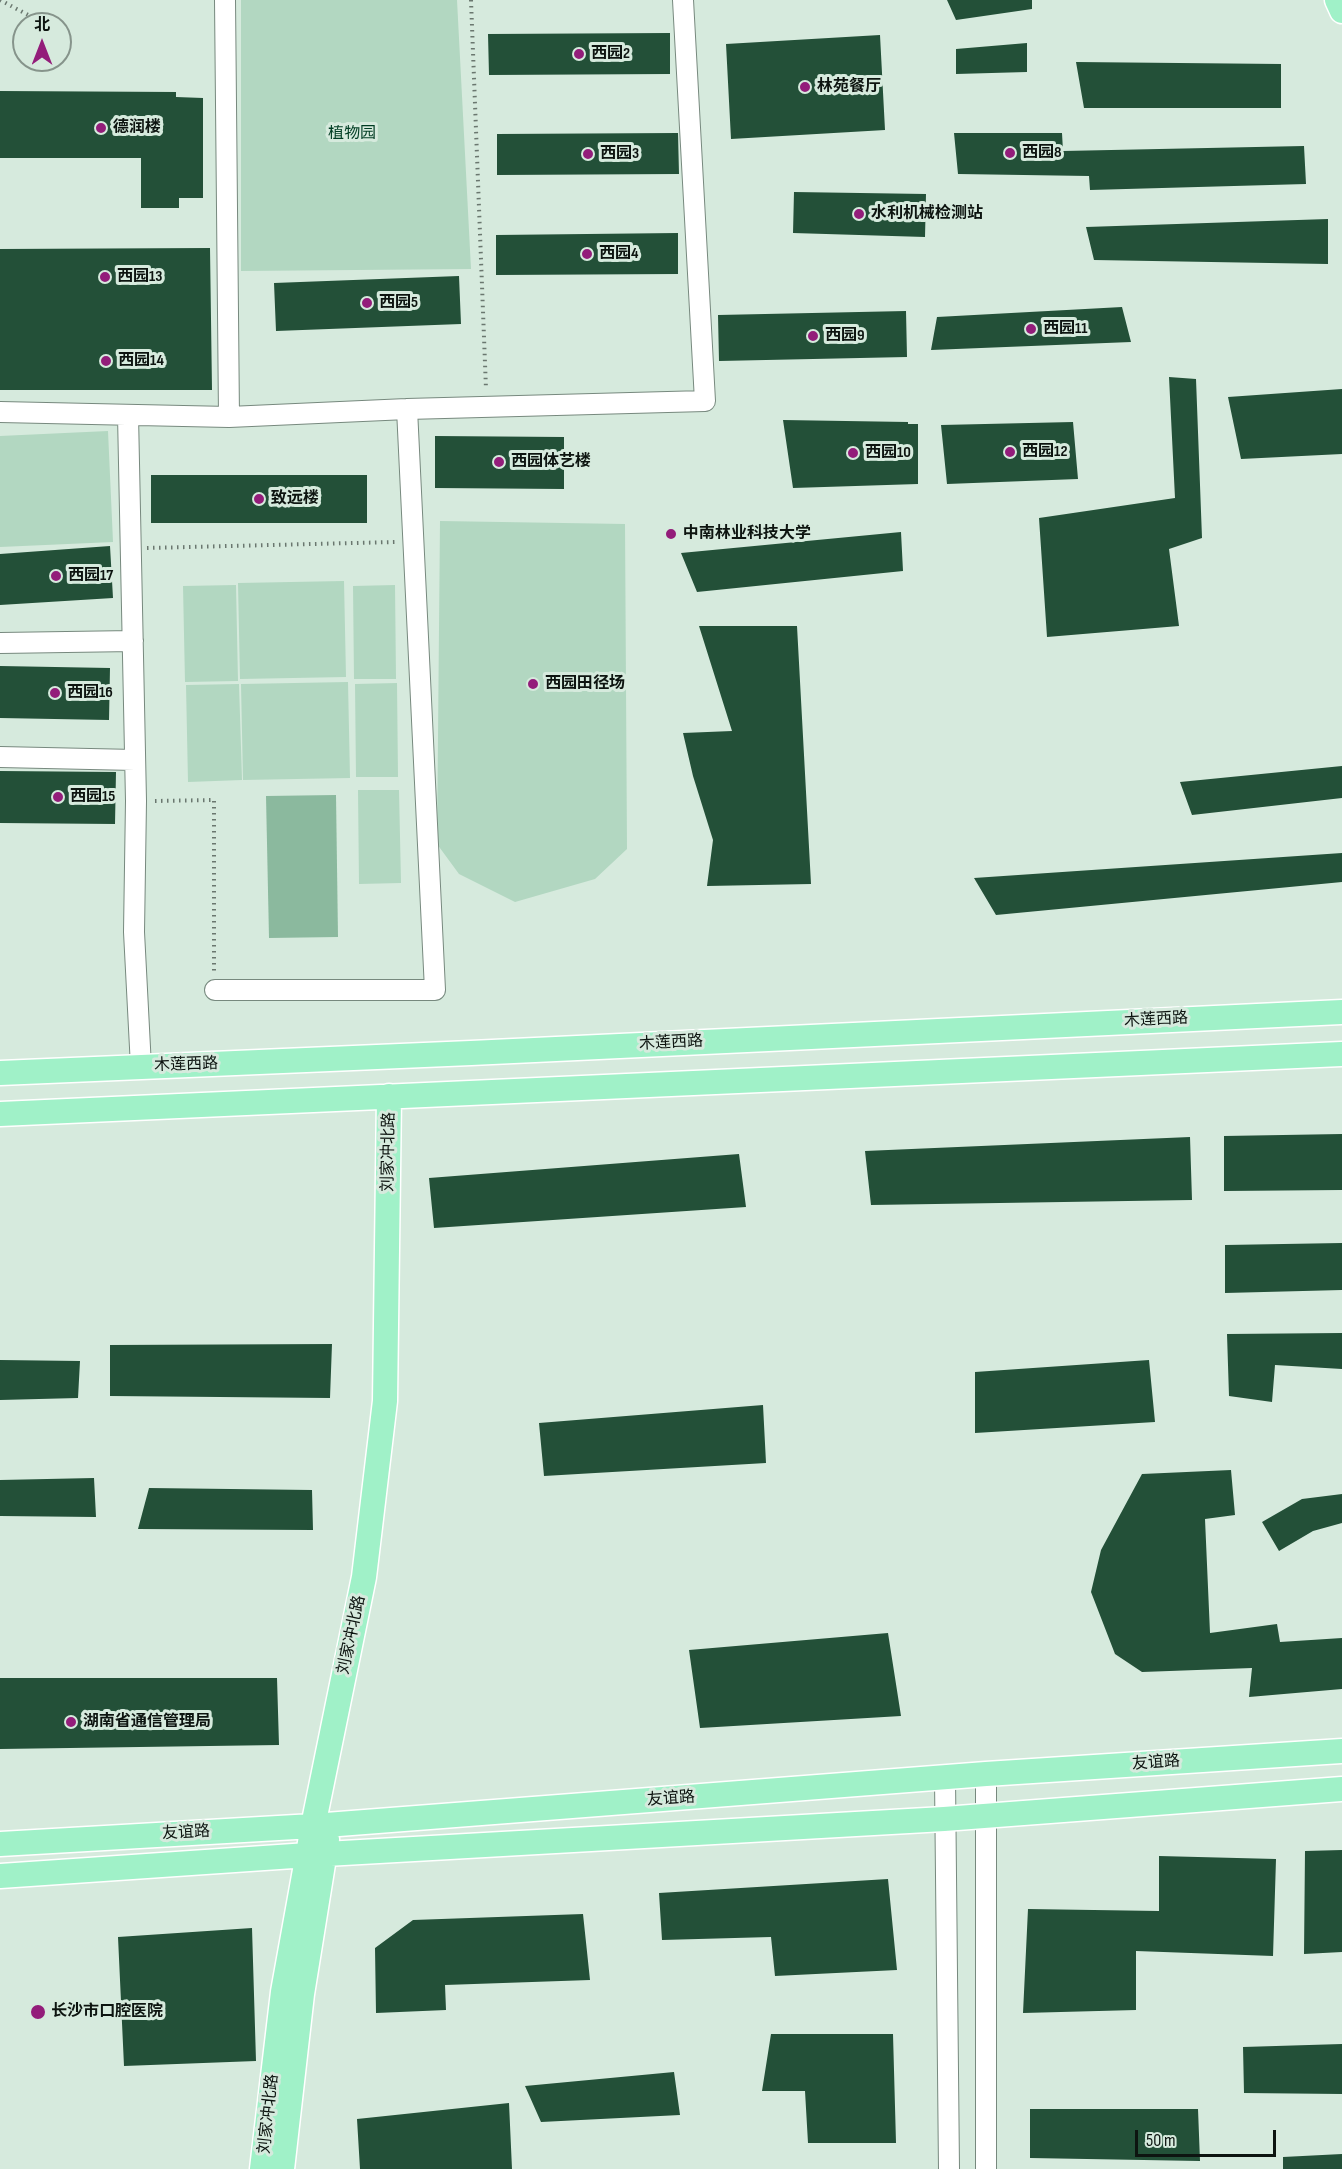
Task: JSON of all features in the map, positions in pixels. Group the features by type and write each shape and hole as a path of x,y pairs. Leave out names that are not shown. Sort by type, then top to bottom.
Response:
{"main road":[{"path":"1337,0 1342,11"},
{"name":"木莲西路","path":"0,1072 471,1053 1342,1012"},
{"path":"0,1114 1342,1054"},
{"name":"刘家冲北路","path":"282,2169 316,1855 364,1578 385,1401 394,1096"},
{"name":"友谊路","path":"0,1844 321,1825 986,1774 1342,1750"},
{"name":"友谊路","path":"0,1876 316,1855 945,1819 1342,1789"},
{"name":"刘家冲北路","path":"262,2169 283,1992 316,1855"}],"street":[{"path":"225,0 229,417"},
{"path":"0,412 229,417 487,406 705,401 683,0"},
{"path":"214,990 435,990 408,409"},
{"path":"128,415 136,801 134,932 141,1067"},
{"path":"0,643 133,641"},
{"path":"0,757 135,760"},
{"path":"986,1774 986,2169"},
{"path":"945,1778 949,2169"}],"path":[{"path":"0,0 22,12"},
{"path":"471,0 487,406"},
{"path":"131,548 414,541"},
{"path":"136,801 214,800 214,990"}],"green space":[{"name":"植物园","path":"241,0 457,0 471,269 241,271"},
{"path":"108,431 113,542 0,547 0,436"},
{"name":"西园田径场","path":"440,521 625,524 627,849 595,879 515,902 459,874 437,844"},
{"path":"344,581 346,677 240,679 238,583"},
{"path":"236,585 238,681 185,682 183,586"},
{"path":"395,585 396,679 354,679 353,586"},
{"path":"348,682 350,778 243,780 241,684"},
{"path":"397,683 398,777 356,777 355,684"},
{"path":"239,684 242,780 188,782 186,685"},
{"path":"358,790 399,790 401,883 359,884"}],"shaded area":[{"path":"336,795 338,937 269,938 266,796"}],"building":[{"path":"947,0 1032,0 1032,9 956,20"},
{"name":"西园2","path":"670,33 670,74 489,75 488,34"},
{"name":"林苑餐厅","path":"880,35 885,130 731,139 726,44"},
{"path":"1027,43 1027,72 956,74 956,49"},
{"path":"1076,62 1281,64 1281,108 1084,108"},
{"name":"德润楼","path":"0,91 176,92 176,97 203,98 203,198 179,198 179,208 141,208 141,158 0,158"},
{"name":"西园3","path":"678,133 679,174 497,175 497,134"},
{"path":"954,133 1062,133 1063,151 1304,146 1306,184 1090,190 1089,176 958,174"},
{"name":"水利机械检测站","path":"794,192 926,194 925,237 793,233"},
{"path":"1328,219 1328,264 1094,260 1086,227"},
{"name":"西园4","path":"678,233 678,274 496,275 496,235"},
{"path":"210,248 212,390 0,390 0,249"},
{"name":"西园5","path":"459,276 461,324 276,331 274,283"},
{"name":"西园11","path":"1122,307 1131,342 931,350 937,317"},
{"name":"西园9","path":"906,311 907,357 719,361 718,315"},
{"path":"1169,377 1196,379 1202,538 1169,549 1179,626 1047,637 1039,518 1175,498"},
{"path":"1342,389 1342,454 1241,459 1228,397"},
{"name":"西园10","path":"783,420 918,424 918,484 793,488"},
{"name":"西园12","path":"1073,422 1078,479 947,484 941,425"},
{"name":"西园体艺楼","path":"435,436 564,437 564,489 435,488"},
{"name":"致远楼","path":"151,475 367,475 367,523 151,523"},
{"path":"901,532 903,571 697,592 681,553"},
{"name":"西园17","path":"110,546 113,598 0,605 0,554"},
{"path":"699,626 797,626 811,884 707,886 713,840 693,776 683,733 732,731"},
{"name":"西园16","path":"0,666 110,668 109,720 0,718"},
{"path":"1342,766 1342,798 1192,815 1180,782"},
{"name":"西园15","path":"0,771 116,772 115,824 0,823"},
{"path":"1342,853 1342,882 996,915 974,878"},
{"path":"1342,1134 1342,1190 1224,1191 1224,1136"},
{"path":"1190,1137 1192,1200 871,1205 865,1151"},
{"path":"739,1154 746,1207 434,1228 429,1178"},
{"path":"1342,1243 1342,1290 1225,1293 1225,1245"},
{"path":"1342,1333 1342,1369 1275,1365 1272,1402 1229,1396 1227,1334"},
{"path":"332,1344 330,1398 110,1396 110,1345"},
{"path":"0,1360 80,1361 78,1398 0,1400"},
{"path":"1149,1360 1155,1422 975,1433 975,1372"},
{"path":"763,1405 766,1463 544,1476 539,1423"},
{"path":"1231,1470 1235,1515 1205,1519 1210,1633 1277,1624 1280,1642 1342,1638 1342,1689 1249,1697 1252,1668 1142,1672 1115,1654 1091,1592 1101,1550 1142,1474"},
{"path":"94,1478 96,1517 0,1516 0,1480"},
{"path":"149,1488 312,1490 313,1530 138,1529"},
{"path":"1342,1494 1342,1523 1313,1531 1279,1551 1262,1522 1302,1499"},
{"path":"888,1633 901,1716 700,1728 689,1650"},
{"path":"0,1678 277,1678 279,1745 0,1749"},
{"path":"1342,1850 1342,1952 1304,1954 1305,1851"},
{"path":"1159,1856 1276,1859 1273,1956 1136,1951 1136,2010 1023,2013 1028,1909 1159,1911"},
{"path":"888,1879 897,1970 775,1976 771,1937 662,1940 659,1893"},
{"path":"583,1914 590,1980 445,1985 446,2010 376,2013 375,1948 413,1920"},
{"path":"252,1928 256,2061 124,2066 118,1937"},
{"path":"771,2034 893,2034 896,2143 808,2143 805,2091 762,2091"},
{"path":"1342,2044 1342,2094 1244,2093 1243,2047"},
{"path":"674,2072 680,2115 541,2122 525,2086"},
{"path":"509,2103 512,2169 360,2169 357,2119"},
{"path":"1030,2109 1198,2109 1200,2161 1030,2158"},
{"path":"1342,2154 1342,2169 1283,2169 1283,2157"}],"place":[{"name":"西园2","path":"579,54"},
{"name":"林苑餐厅","path":"805,87"},
{"name":"德润楼","path":"101,128"},
{"name":"西园8","path":"1010,153"},
{"name":"西园3","path":"588,154"},
{"name":"水利机械检测站","path":"859,214"},
{"name":"西园4","path":"587,254"},
{"name":"西园13","path":"105,277"},
{"name":"西园5","path":"367,303"},
{"name":"西园11","path":"1031,329"},
{"name":"西园9","path":"813,336"},
{"name":"西园14","path":"106,361"},
{"name":"西园12","path":"1010,452"},
{"name":"西园10","path":"853,453"},
{"name":"西园体艺楼","path":"499,462"},
{"name":"致远楼","path":"259,499"},
{"name":"中南林业科技大学","path":"671,534"},
{"name":"西园17","path":"56,576"},
{"name":"西园田径场","path":"533,684"},
{"name":"西园16","path":"55,693"},
{"name":"西园15","path":"58,797"},
{"name":"湖南省通信管理局","path":"71,1722"},
{"name":"长沙市口腔医院","path":"38,2012"}]}
